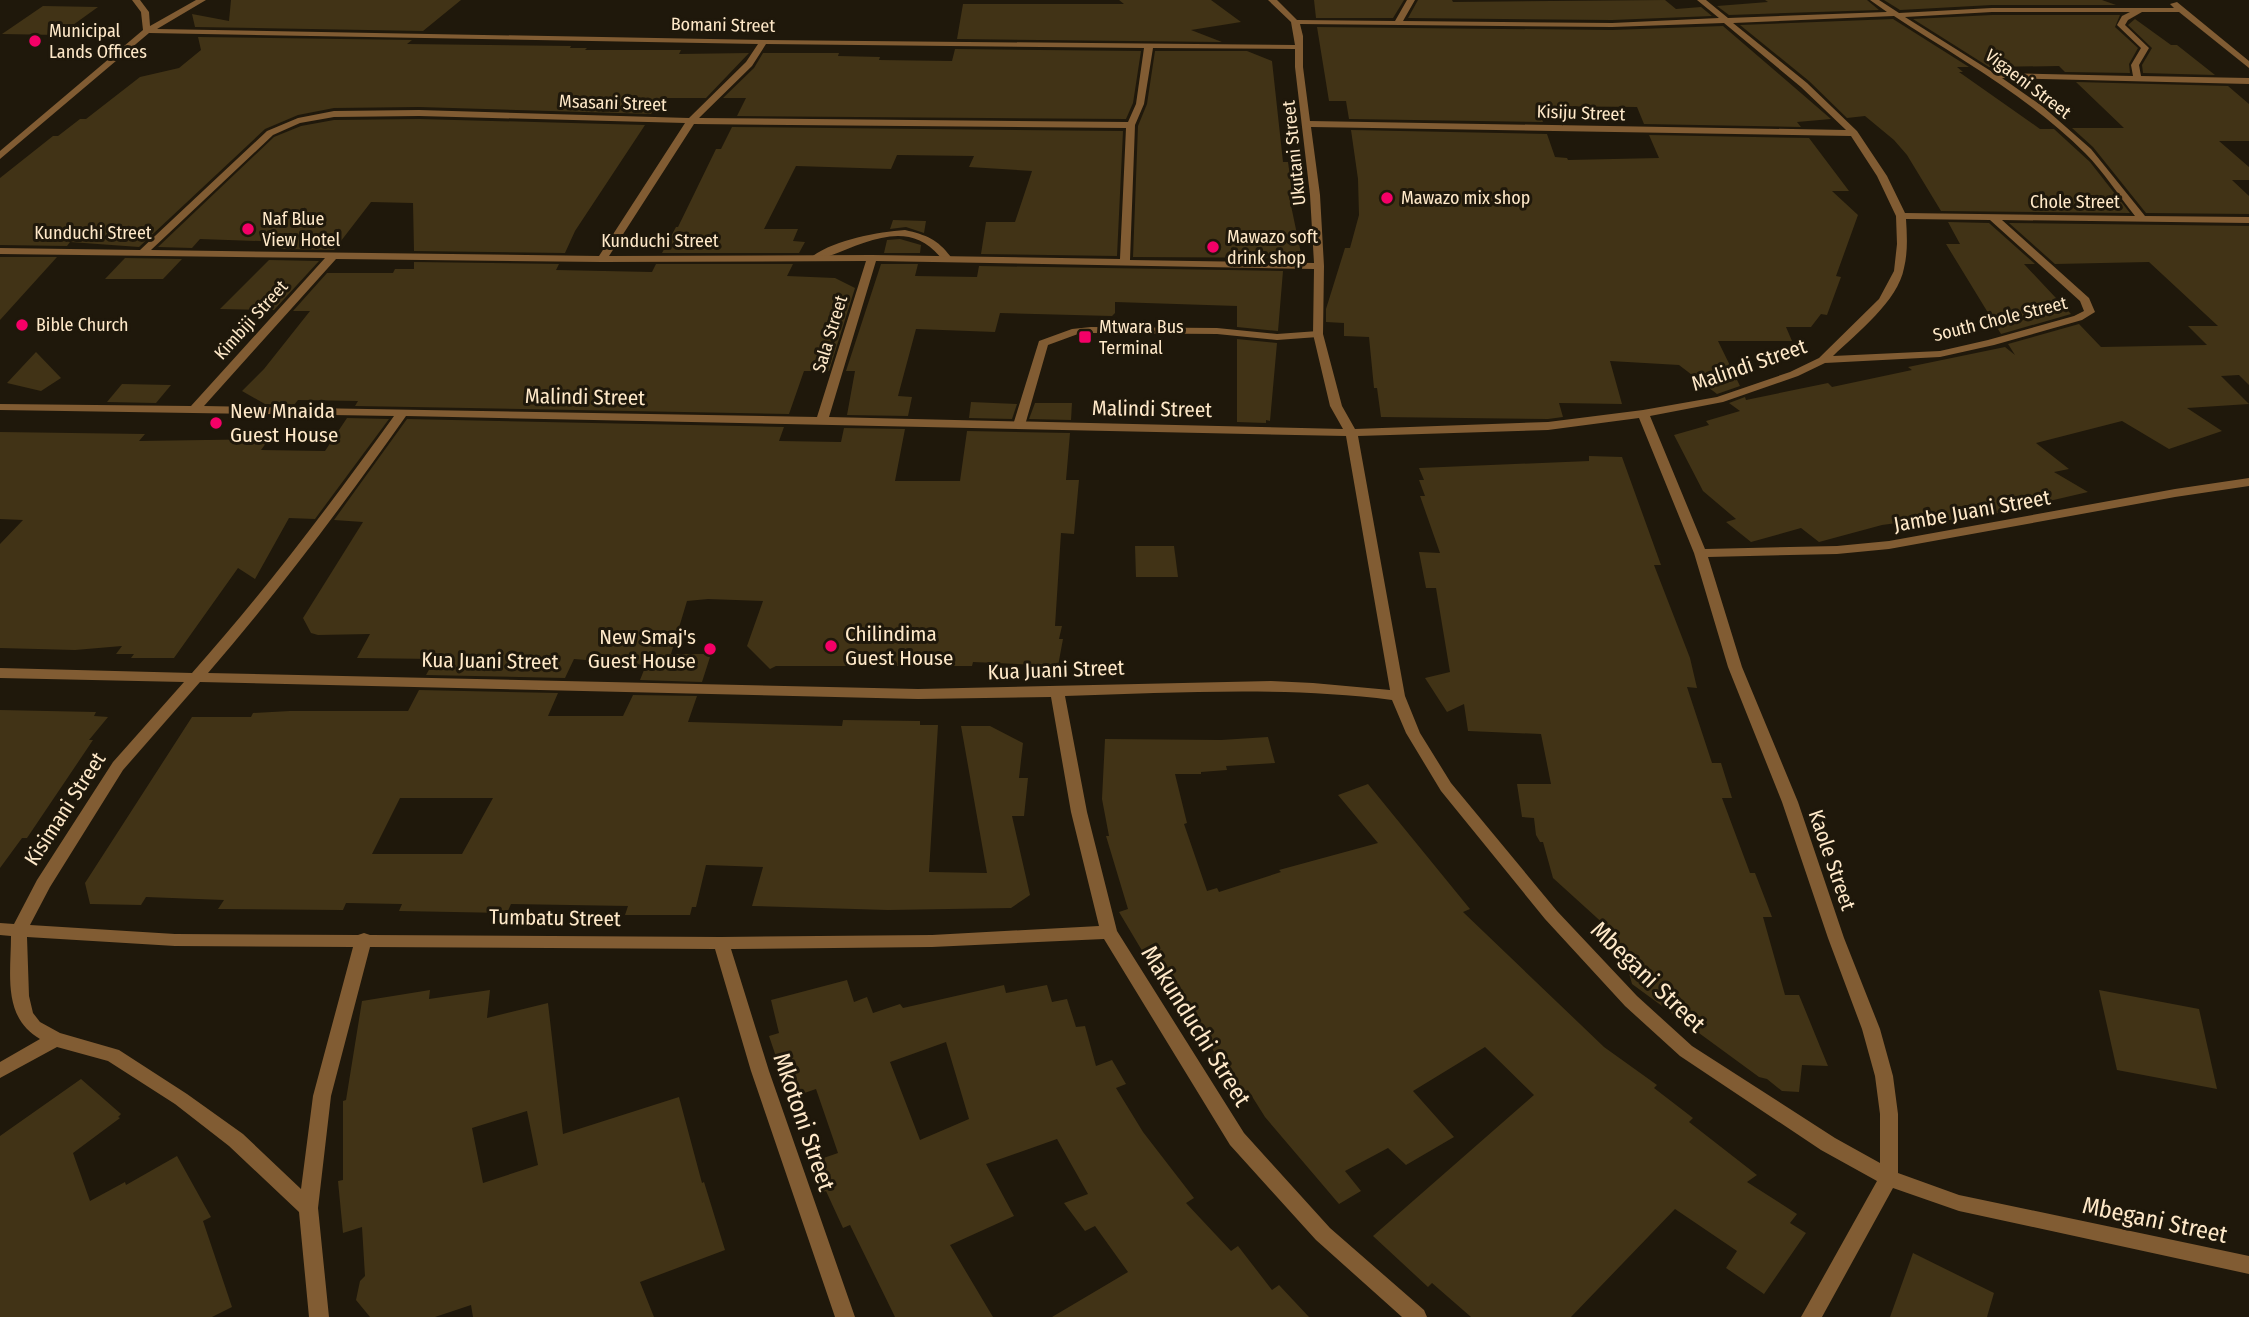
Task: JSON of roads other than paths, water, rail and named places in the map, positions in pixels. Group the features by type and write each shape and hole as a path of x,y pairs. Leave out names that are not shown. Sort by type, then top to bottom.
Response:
{"street":[{"path":"136,0 145,12 147,31"},
{"path":"0,156 147,31 202,0"},
{"path":"1272,0 1295,22 1515,25 1727,22 1992,10 2180,10"},
{"path":"1398,22 1410,0"},
{"name":"Malindi Street","path":"0,407 195,408 1351,433 1548,426 1643,414 1719,400 1794,374 1823,360 1883,301 1899,271 1901,216 1882,176 1854,133 1804,85 1701,0"},
{"name":"Vigaeni Street","path":"1874,0 1992,75 2086,149 2105,168 2115,187 2141,217"},
{"path":"2168,0 2249,65"},
{"path":"2137,77 2134,65 2145,48 2121,25 2125,18 2143,9"},
{"name":"Ukutani Street","path":"1295,22 1319,266 1318,334 1336,406 1351,433"},
{"name":"Bomani Street","path":"147,31 764,42 1298,47"},
{"path":"602,258 691,121 750,64 764,42"},
{"path":"1125,264 1131,125 1140,104 1149,45"},
{"path":"1992,75 2249,81"},
{"name":"Msasani Street","path":"144,250 270,133 298,121 334,114 419,113 691,121 1131,125"},
{"name":"Kisiju Street","path":"1307,124 1854,133"},
{"name":"Chole Street","path":"1901,216 2249,220"},
{"name":"South Chole Street","path":"1823,360 1940,354 1990,344 2090,312 2085,300 1994,218"},
{"path":"815,258 866,237 896,234 927,237 942,247 948,260"},
{"name":"Kunduchi Street","path":"0,251 144,250 333,256 872,258 1319,266"},
{"name":"Kimbiji Street","path":"195,408 333,256"},
{"name":"Sala Street","path":"822,421 872,258"},
{"path":"1019,425 1043,343 1063,335 1091,330 1217,331 1277,337 1318,334"},
{"name":"Kisimani Street","path":"308,1208 236,1140 181,1099 113,1055 55,1039 34,1027 25,1016 19,987 19,930 43,884 118,766 316,533 402,414"},
{"name":"Kaole Street","path":"1643,414 1700,553 1735,667 1790,802 1836,938 1871,1029 1884,1076 1889,1114 1889,1178 1811,1317"},
{"name":"Mbegani Street","path":"1351,433 1388,648 1398,696 1413,733 1446,787 1551,915 1631,1001 1686,1051 1828,1144 1889,1178 1959,1203 2249,1265"},
{"name":"Jambe Juani Street","path":"1700,553 1837,550 1889,545 2249,482"},
{"name":"Kua Juani Street","path":"0,673 918,694 1172,687 1317,688 1398,696"},
{"name":"Makunduchi Street","path":"1057,692 1079,812 1109,932 1181,1044 1237,1139 1323,1234 1418,1317"},
{"name":"Tumbatu Street","path":"0,929 175,940 721,943 932,941 1109,932"},
{"path":"318,1317 308,1208 322,1096 364,939"},
{"name":"Mkotoni Street","path":"721,943 760,1071 845,1317"},
{"path":"0,1071 55,1039"}],"place":[{"name":"Municipal Lands Offices","path":"35,41"},
{"name":"Mawazo mix shop","path":"1387,198"},
{"name":"Naf Blue View Hotel","path":"248,229"},
{"name":"Mawazo soft drink shop","path":"1213,247"},
{"name":"Bible Church","path":"22,325"},
{"name":"Mtwara Bus Terminal","path":"1085,337"},
{"name":"New Mnaida Guest House","path":"216,423"},
{"name":"Chilindima Guest House","path":"831,646"},
{"name":"New Smaj's Guest House","path":"710,649"}]}
